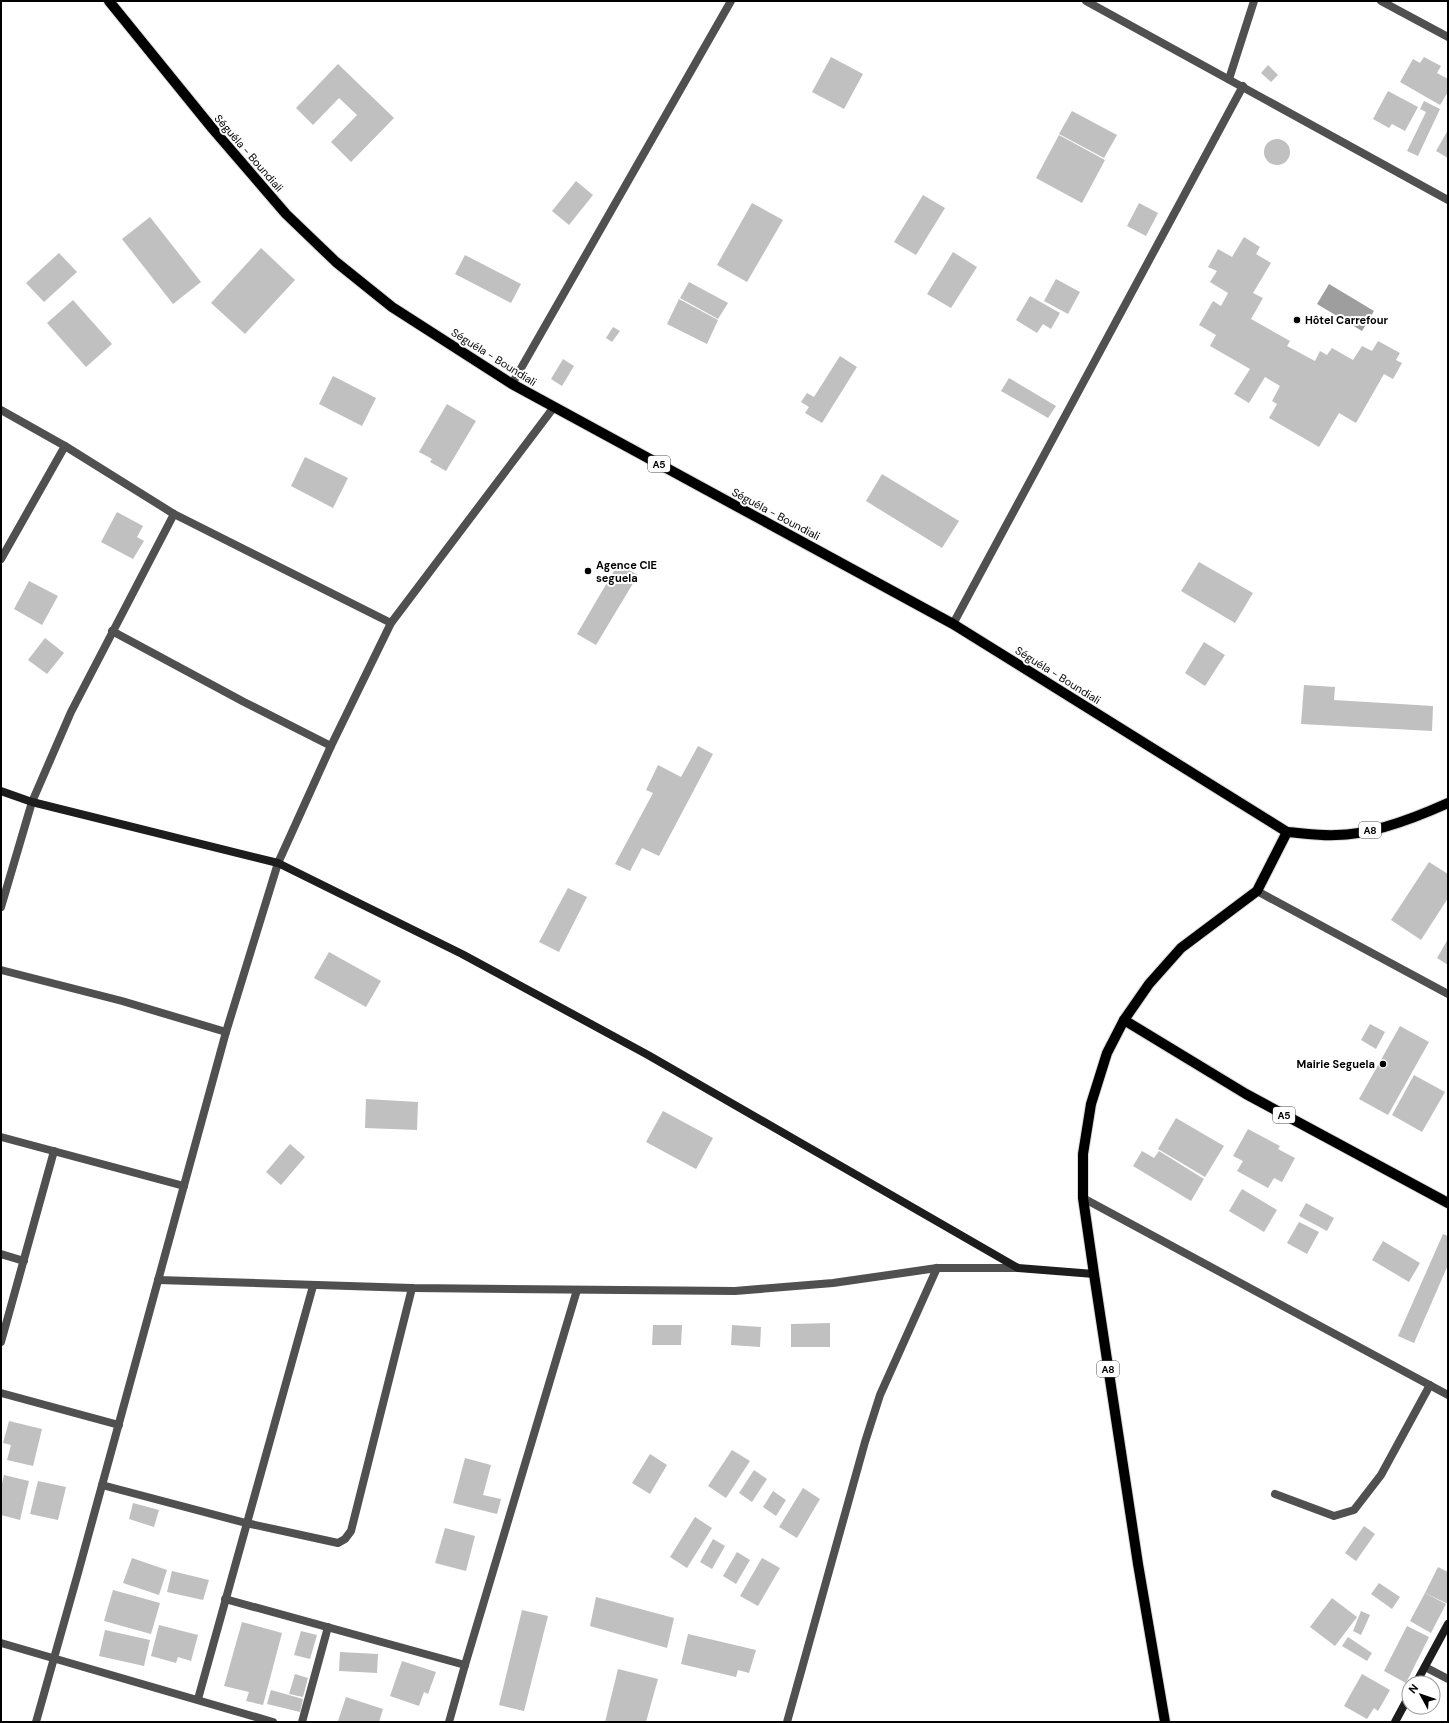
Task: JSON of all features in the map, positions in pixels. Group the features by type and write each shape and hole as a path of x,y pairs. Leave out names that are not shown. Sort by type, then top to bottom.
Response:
{"main road":[{"name":"Séguéla - Boundiali","path":"108,1 212,128 286,214 331,257 392,306 512,384 953,624 1287,832"},
{"path":"1,791 32,802 278,863 462,954 641,1051 1018,1268 1094,1274"},
{"name":"A8","path":"1287,832 1337,836 1378,829 1430,811 1448,803"},
{"path":"1124,1020 1149,984 1181,948 1257,891 1287,832"},
{"name":"A8","path":"1124,1020 1107,1053 1091,1104 1083,1154 1083,1198 1138,1564 1165,1722"},
{"name":"A5","path":"1124,1020 1246,1094 1448,1204"},
{"path":"1420,1675 1448,1624"},
{"path":"1395,1722 1401,1711"}],"street":[{"path":"512,384 730,1"},
{"path":"1086,1 1229,78 1448,200"},
{"path":"1229,78 1254,1"},
{"path":"1380,1 1448,37"},
{"path":"953,624 1243,86"},
{"path":"36,1722 226,1032 278,863 331,746 391,623 554,407"},
{"path":"1,410 65,446 174,514 391,623"},
{"path":"1,559 65,446"},
{"path":"1,907 32,802 71,712 174,514"},
{"path":"112,631 244,702 331,746"},
{"path":"1257,891 1448,994"},
{"path":"1,970 122,1002 226,1032"},
{"path":"1,1137 184,1186"},
{"path":"1,1342 54,1152"},
{"path":"1083,1198 1448,1395"},
{"path":"1,1254 24,1261"},
{"path":"788,1722 865,1442 880,1395 937,1268"},
{"path":"158,1280 412,1288 735,1291 833,1283 937,1268 1018,1268"},
{"path":"198,1699 313,1286"},
{"path":"102,1485 246,1523 338,1543 345,1540 351,1531 412,1288"},
{"path":"449,1722 577,1290"},
{"path":"1275,1494 1334,1516 1354,1510 1381,1475 1430,1385"},
{"path":"1,1393 119,1425"},
{"path":"225,1599 465,1665"},
{"path":"302,1722 328,1627"},
{"path":"1,1643 273,1722"},
{"path":"1425,1667 1448,1679"}],"shaded area":[{"path":"1329,284 1374,311 1362,331 1317,304"}],"building":[{"path":"831,57 863,74 844,109 812,92"},
{"path":"1424,57 1441,66 1437,73 1448,79 1448,92 1440,105 1400,82 1413,59 1420,63"},
{"path":"338,64 394,118 351,162 331,142 357,115 339,98 313,125 296,108"},
{"path":"1268,65 1278,75 1271,82 1261,73"},
{"path":"1388,91 1418,107 1405,131 1392,124 1389,128 1373,119"},
{"path":"1424,101 1440,109 1418,156 1407,151 1426,112 1420,109"},
{"path":"1072,111 1117,135 1104,158 1059,134"},
{"path":"1448,130 1448,158 1436,151"},
{"path":"1059,135 1105,160 1082,203 1036,178"},
{"path":"1277,139 1286,143 1290,152 1286,161 1277,165 1268,161 1264,152 1268,143"},
{"path":"576,181 593,195 569,225 552,211"},
{"path":"923,195 945,208 916,255 894,242"},
{"path":"752,203 783,220 747,282 717,265"},
{"path":"1139,203 1158,213 1146,236 1127,226"},
{"path":"150,217 201,282 173,304 122,239"},
{"path":"1244,237 1260,247 1256,254 1271,263 1253,293 1263,298 1251,319 1290,341 1287,346 1315,361 1320,351 1327,355 1332,348 1353,360 1362,346 1372,351 1378,341 1400,353 1396,360 1402,363 1393,379 1384,374 1356,423 1339,413 1319,447 1269,418 1277,404 1272,401 1280,386 1265,377 1249,403 1234,394 1250,369 1210,346 1216,335 1199,325 1213,301 1221,306 1228,293 1210,282 1217,271 1208,267 1218,249 1232,257"},
{"path":"261,248 295,280 245,334 211,303"},
{"path":"953,252 977,267 951,308 927,294"},
{"path":"59,253 77,272 44,302 26,283"},
{"path":"465,255 521,284 511,303 455,274"},
{"path":"1056,279 1080,292 1068,314 1044,301"},
{"path":"689,282 728,303 718,319 680,298"},
{"path":"1030,296 1060,313 1051,329 1043,324 1037,333 1016,320"},
{"path":"679,299 718,320 707,344 667,324"},
{"path":"73,300 112,344 86,367 47,323"},
{"path":"613,327 620,331 612,342 606,338"},
{"path":"840,356 857,367 822,423 805,413 809,407 801,402 807,393 814,397"},
{"path":"563,359 574,366 562,386 551,379"},
{"path":"333,376 376,398 362,426 319,404"},
{"path":"1009,378 1056,406 1048,418 1001,391"},
{"path":"447,404 476,421 446,471 430,462 432,459 419,452"},
{"path":"305,457 348,478 333,508 291,486"},
{"path":"882,474 959,521 942,548 866,501"},
{"path":"117,512 143,526 137,537 144,541 133,559 101,542"},
{"path":"1199,562 1253,593 1235,623 1181,591"},
{"path":"618,564 638,575 596,645 577,634"},
{"path":"29,581 58,596 42,625 14,609"},
{"path":"45,638 64,653 47,674 28,660"},
{"path":"1204,642 1225,655 1205,686 1185,673"},
{"path":"1304,685 1335,687 1334,700 1433,706 1432,731 1301,724"},
{"path":"698,746 713,754 659,856 642,848 630,871 615,864 653,793 646,790 658,765 681,777"},
{"path":"1429,862 1448,874 1448,898 1421,940 1391,920"},
{"path":"568,888 587,897 559,952 539,942"},
{"path":"1448,939 1448,965 1437,958"},
{"path":"329,952 381,981 366,1007 314,978"},
{"path":"1370,1024 1385,1032 1376,1049 1361,1040"},
{"path":"1400,1026 1429,1042 1388,1115 1359,1099"},
{"path":"1414,1075 1445,1092 1422,1132 1392,1115"},
{"path":"366,1099 418,1102 417,1130 365,1128"},
{"path":"663,1111 713,1138 696,1169 646,1142"},
{"path":"1176,1118 1224,1146 1205,1177 1158,1149"},
{"path":"1248,1129 1280,1146 1278,1149 1295,1158 1282,1182 1274,1178 1268,1188 1237,1171 1243,1161 1233,1156"},
{"path":"290,1144 305,1157 281,1185 266,1172"},
{"path":"1142,1151 1154,1158 1159,1151 1204,1179 1191,1201 1133,1166"},
{"path":"1242,1189 1277,1210 1264,1232 1229,1211"},
{"path":"1306,1203 1334,1218 1327,1231 1299,1216"},
{"path":"1299,1222 1319,1232 1307,1254 1287,1243"},
{"path":"1443,1234 1448,1236 1448,1265 1414,1343 1398,1336"},
{"path":"1383,1241 1420,1263 1409,1282 1372,1260"},
{"path":"830,1323 830,1347 791,1347 791,1324"},
{"path":"653,1325 682,1325 681,1345 652,1345"},
{"path":"732,1325 761,1327 760,1347 731,1345"},
{"path":"9,1421 42,1429 33,1466 7,1460 11,1445 3,1443"},
{"path":"732,1450 750,1461 726,1498 708,1486"},
{"path":"650,1454 667,1465 650,1494 632,1483"},
{"path":"465,1458 491,1465 483,1495 501,1499 497,1514 453,1503"},
{"path":"754,1470 767,1479 752,1502 739,1493"},
{"path":"4,1475 29,1481 20,1520 1,1515 1,1488"},
{"path":"38,1481 66,1487 58,1520 30,1514"},
{"path":"803,1488 820,1499 797,1538 779,1527"},
{"path":"773,1491 786,1500 776,1516 763,1507"},
{"path":"133,1503 159,1510 154,1527 129,1519"},
{"path":"695,1517 712,1528 687,1568 670,1557"},
{"path":"1364,1526 1375,1534 1356,1561 1345,1553"},
{"path":"445,1528 475,1536 466,1571 435,1563"},
{"path":"713,1539 725,1546 712,1569 700,1562"},
{"path":"737,1552 750,1560 736,1584 723,1576"},
{"path":"132,1558 167,1570 159,1595 123,1583"},
{"path":"762,1558 780,1568 758,1606 740,1596"},
{"path":"1438,1567 1448,1572 1448,1604 1425,1593"},
{"path":"172,1571 209,1580 203,1600 167,1592"},
{"path":"1379,1583 1400,1597 1392,1609 1371,1594"},
{"path":"113,1590 160,1603 151,1634 104,1621"},
{"path":"1425,1593 1446,1604 1431,1633 1410,1621"},
{"path":"596,1597 674,1618 667,1648 590,1626"},
{"path":"1332,1598 1357,1617 1335,1646 1310,1627"},
{"path":"522,1610 548,1616 524,1711 499,1705"},
{"path":"1361,1611 1370,1615 1361,1635 1353,1631"},
{"path":"242,1622 282,1633 263,1705 246,1701 249,1692 224,1686"},
{"path":"159,1625 198,1635 191,1661 178,1657 176,1663 151,1656"},
{"path":"1407,1626 1429,1637 1410,1675 1401,1675 1401,1680 1384,1671"},
{"path":"105,1630 150,1640 144,1666 99,1656"},
{"path":"301,1631 317,1635 310,1659 294,1655"},
{"path":"688,1634 756,1650 749,1673 738,1670 736,1677 681,1664"},
{"path":"1348,1637 1372,1653 1367,1661 1342,1646"},
{"path":"340,1652 378,1654 377,1673 339,1671"},
{"path":"402,1661 436,1672 428,1694 424,1692 419,1706 390,1696"},
{"path":"618,1669 658,1679 646,1722 605,1722"},
{"path":"295,1674 308,1678 303,1697 289,1694"},
{"path":"1362,1674 1390,1690 1378,1711 1374,1708 1367,1719 1344,1706"},
{"path":"271,1690 303,1699 300,1712 267,1704"},
{"path":"346,1697 383,1709 379,1722 338,1721"}],"place":[{"name":"Hôtel Carrefour","path":"1297,320"},
{"name":"Agence CIE seguela","path":"588,571"},
{"name":"Mairie Seguela","path":"1383,1064"}]}
